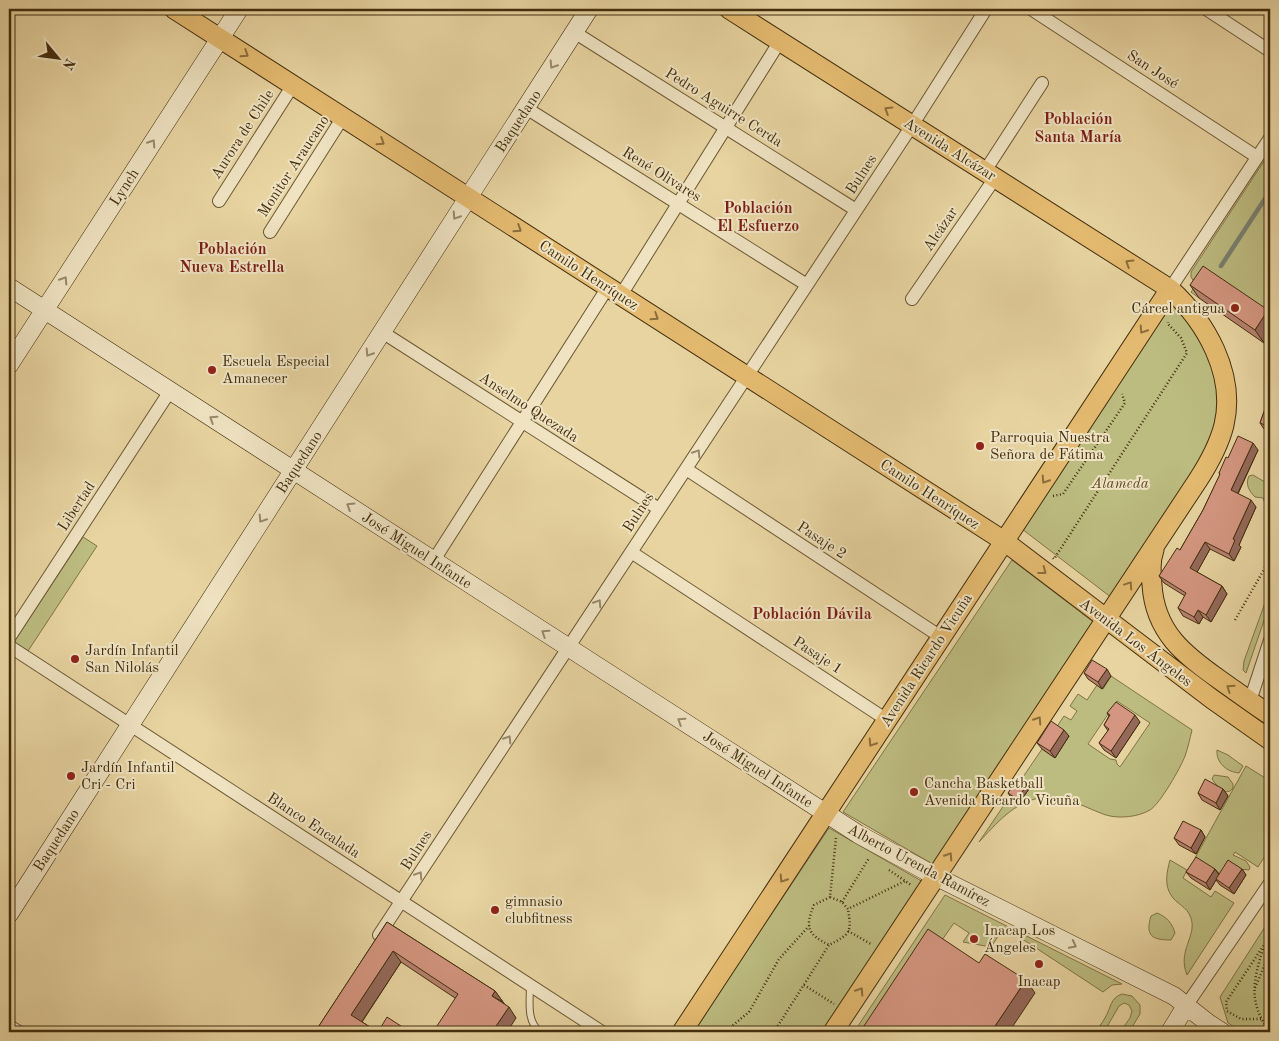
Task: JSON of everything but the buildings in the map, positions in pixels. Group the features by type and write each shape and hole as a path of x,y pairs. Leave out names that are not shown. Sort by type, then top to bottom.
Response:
{"main road":[{"name":"Camilo Henríquez","path":"174,9 1004,541"},
{"name":"Avenida Alcázar","path":"729,9 1170,289"},
{"name":"Avenida Ricardo Vicuña","path":"682,1032 1170,289"},
{"path":"833,1032 1210,460 1224,425 1227,406 1223,375 1214,347 1196,317 1170,289"},
{"name":"Avenida Los Ángeles","path":"1004,541 1105,619 1270,740"},
{"name":"Avenida Los Ángeles","path":"1155,546 1152,556 1152,592 1156,610 1165,629 1178,648 1270,715"}],"street":[{"name":"Lynch","path":"9,365 239,9"},
{"name":"Baquedano","path":"9,914 589,9"},
{"name":"Bulnes","path":"375,942 912,125 986,9"},
{"name":"San José","path":"1031,9 1257,157"},
{"path":"1206,9 1270,51"},
{"name":"Pedro Aguirre Cerda","path":"574,32 856,210"},
{"path":"434,560 522,422 678,204 780,41"},
{"name":"Alcázar","path":"912,299 990,175 1042,83"},
{"name":"Aurora de Chile","path":"219,201 293,85"},
{"name":"René Olivares","path":"526,108 807,285"},
{"name":"Monitor Araucano","path":"270,232 343,117"},
{"name":"Avenida Ricardo Vicuña","path":"1170,289 1270,138"},
{"name":"José Miguel Infante","path":"9,287 826,813"},
{"name":"Anselmo Quezada","path":"382,332 659,509"},
{"name":"Libertad","path":"9,638 170,391"},
{"name":"Pasaje 2","path":"686,469 941,637"},
{"name":"Pasaje 1","path":"631,552 887,720"},
{"path":"1250,701 1270,640"},
{"name":"Blanco Encalada","path":"9,646 602,1032"},
{"name":"Alberto Urenda Ramírez","path":"826,813 858,834 935,876 1174,996 1210,1029"},
{"path":"1170,1032 1270,883"},
{"path":"9,1026 19,1032"}],"lane":[{"path":"530,985 530,1019 533,1026 541,1032"}],"path":[{"path":"1235,620 1266,566 1270,555"},
{"path":"831,834 844,842"},
{"path":"830,897 836,837"},
{"path":"842,902 869,858 876,863"},
{"path":"884,867 915,887"},
{"path":"848,909 905,881"},
{"path":"774,1032 829,945 845,936 848,931 850,926 848,909 842,902 830,897 814,905 808,919 810,931 818,940 829,945"},
{"path":"730,1032 732,1026 749,1012 779,960 809,926"},
{"path":"848,931 875,946"},
{"path":"1261,1019 1240,1019 1227,1011 1226,1002 1270,936"},
{"path":"1264,945 1255,976 1254,997 1261,1019 1270,1032"},
{"path":"1254,989 1270,952"},
{"path":"804,985 835,1004"}],"green space":[{"path":"1270,152 1270,319 1199,298 1191,292 1196,285 1191,277 1191,272"},
{"name":"Alameda","path":"1171,302 1181,312 1210,354 1221,407 1214,439 1112,598 1022,529"},
{"path":"1253,475 1270,485 1269,507 1266,506 1263,498 1255,497 1249,490 1248,479 1249,476"},
{"path":"83,537 97,546 28,651 14,642"},
{"path":"1012,560 1096,624 936,866 843,812"},
{"path":"1270,589 1270,603 1246,673 1243,670 1244,661"},
{"path":"1111,676 1192,730 1183,761 1159,801 1150,810 1134,816 1122,817 1106,815 1065,799 1049,797 1031,800 1006,815 979,842 1042,749 1052,756 1056,756 1069,736 1056,728 1064,716 1071,720 1077,711 1070,706 1078,694 1087,700 1097,685 1103,689","holes":["1117,701 1150,723 1120,767 1116,760 1110,759 1088,744"]},
{"path":"1217,750 1228,755 1243,766 1239,773 1230,771 1220,763"},
{"path":"1246,766 1270,781 1270,848 1258,867 1235,852 1233,855 1246,861 1250,867 1249,870 1240,869 1220,874 1195,858"},
{"path":"1214,775 1228,777 1233,784 1233,788 1226,792 1218,787 1212,779"},
{"path":"829,828 925,883 827,1032 693,1032"},
{"path":"1170,860 1187,870 1183,878 1211,897 1215,891 1234,903 1187,975 1184,958 1192,931 1191,918 1173,898 1167,887"},
{"path":"945,895 1122,984 1112,985 1103,992 1004,927 991,947 963,942 969,933 954,923 877,1032 854,1032"},
{"path":"1157,913 1164,916 1172,926 1175,933 1171,940 1152,936 1149,923 1151,916"},
{"path":"1270,919 1270,1032 1242,1032 1228,1023 1220,997"},
{"path":"1122,994 1132,996 1140,1005 1140,1014 1129,1032 1120,1032 1130,1018 1132,1011 1129,1005 1124,1003 1119,1006 1104,1032 1095,1032 1105,1018 1115,998"}],"waterway":[{"path":"1221,266 1270,191"}],"place":[{"name":"Cárcel antigua","path":"1235,308"},
{"name":"Escuela Especial Amanecer","path":"212,370"},
{"name":"Parroquia Nuestra Señora de Fátima","path":"980,446"},
{"name":"Jardín Infantil San Nilolás","path":"75,659"},
{"name":"Jardín Infantil Cri - Cri","path":"71,776"},
{"name":"Cancha Basketball Avenida Ricardo Vicuña","path":"914,792"},
{"name":"gimnasio clubfitness","path":"495,910"},
{"name":"Inacap Los Ángeles","path":"974,939"},
{"name":"Inacap","path":"1039,964"}],"district":[{"name":"Población Santa María","path":"1078,127"},
{"name":"Población El Esfuerzo","path":"758,216"},
{"name":"Población Nueva Estrella","path":"232,257"},
{"name":"Población Dávila","path":"812,613"}]}
